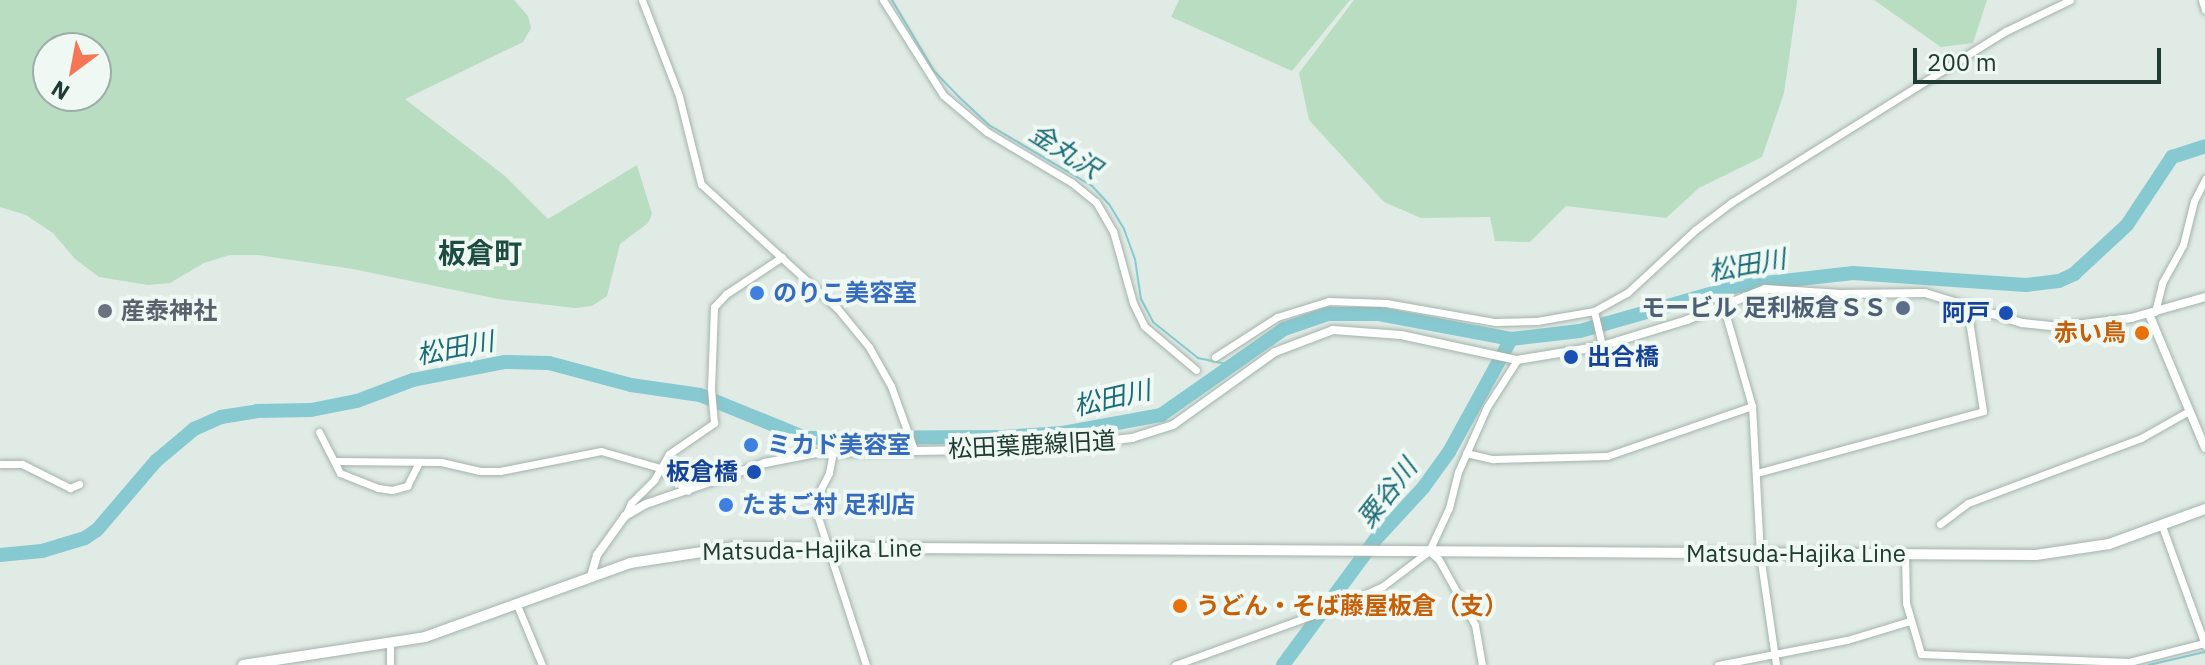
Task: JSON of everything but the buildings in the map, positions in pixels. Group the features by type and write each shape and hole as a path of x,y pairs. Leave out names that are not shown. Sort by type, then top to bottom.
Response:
{"main road":[{"name":"Matsuda-Hajika Line","path":"243,665 442,633 630,563 705,550 828,547 1760,555 2061,553 2109,544 2205,509"}],"street":[{"path":"642,0 679,96 701,184 837,308 869,347 891,386 914,450"},
{"path":"883,0 943,95 987,132 1071,182 1096,202 1113,231 1133,303 1144,326 1196,370"},
{"path":"1215,357 1277,317 1329,301 1386,303 1495,322 1595,314 1627,293 1695,230 1732,202 2015,25 2070,0"},
{"path":"2202,0 2205,10"},
{"path":"2205,179 2194,201 2183,245 2162,283 2152,313 2205,448"},
{"path":"625,516 631,503 651,485 673,449 714,423 711,389 714,307 726,294 782,257"},
{"path":"1175,665 1335,607 1383,586 1429,551 1443,523 1466,453 1487,407 1515,360 1601,343 1687,320 1750,293 1777,289 1841,294 1925,293 1970,304 2022,323 2058,327 2093,325 2152,313 2205,297"},
{"path":"1757,473 1983,411 1968,314 1970,304"},
{"path":"1723,305 1752,406 1760,555 1776,665"},
{"path":"1595,314 1601,343"},
{"name":"松田葉鹿線旧道","path":"591,576 597,555 625,516 646,504 765,463 833,452 1073,446 1147,434 1191,414 1275,352 1333,330 1401,335 1515,360"},
{"path":"1466,453 1493,459 1607,456 1752,406"},
{"path":"1940,524 1968,503 2141,438 2189,411"},
{"path":"319,432 340,473 392,490 407,486 419,462"},
{"path":"336,461 419,462 500,471 601,451 660,468 688,491"},
{"path":"833,452 829,473 817,497 816,511 866,665"},
{"path":"0,464 22,464 70,488 79,484"},
{"path":"1905,554 1910,621 1921,654 2129,662 2205,644 2162,526"},
{"path":"1429,551 1439,560 1475,625 1482,665"},
{"path":"517,605 542,665"},
{"path":"1718,665 1847,640 1910,621"},
{"path":"390,643 390,665"}],"green space":[{"path":"0,0 514,0 528,16 531,28 523,42 405,99 505,176 548,219 637,165 652,214 648,223 620,244 607,296 592,306 575,308 498,299 353,269 258,255 230,255 204,263 170,283 148,285 99,277 75,259 53,233 26,215 0,207"},
{"path":"1179,0 1350,0 1292,71 1171,17"},
{"path":"1354,0 1797,2 1784,93 1762,157 1699,188 1666,218 1566,206 1530,242 1495,241 1490,217 1421,218 1384,202 1309,120 1299,73"},
{"path":"1874,0 1987,0 1973,43 1941,47"}],"waterway":[{"name":"金丸沢","path":"892,0 934,71 959,97 989,125 1092,186 1109,204 1124,229 1135,259 1141,299 1153,322 1198,358 1231,365"},
{"name":"松田川","path":"0,555 42,551 85,538 97,530 156,461 194,429 221,417 257,411 311,410 357,401 413,380 505,362 549,363 631,385 700,395 806,438 1002,437 1063,433 1161,415 1284,329 1328,314 1379,314 1511,339 1580,331 1738,286 1853,273 2026,285 2059,281 2074,274 2127,225 2172,157 2205,146"},
{"name":"粟谷川","path":"1283,665 1375,540 1423,488 1449,452 1511,339"},
{"path":"2149,665 2205,652"}],"place":[{"name":"のりこ美容室","path":"757,293"},
{"name":"モービル 足利板倉ＳＳ","path":"1903,308"},
{"name":"産泰神社","path":"105,311"},
{"name":"阿戸","path":"2006,313"},
{"name":"赤い鳥","path":"2142,333"},
{"name":"出合橋","path":"1571,357"},
{"name":"ミカド美容室","path":"751,445"},
{"name":"板倉橋","path":"754,472"},
{"name":"たまご村 足利店","path":"726,505"},
{"name":"うどん・そば藤屋板倉（支）","path":"1180,606"}],"district":[{"name":"板倉町","path":"480,253"}]}
